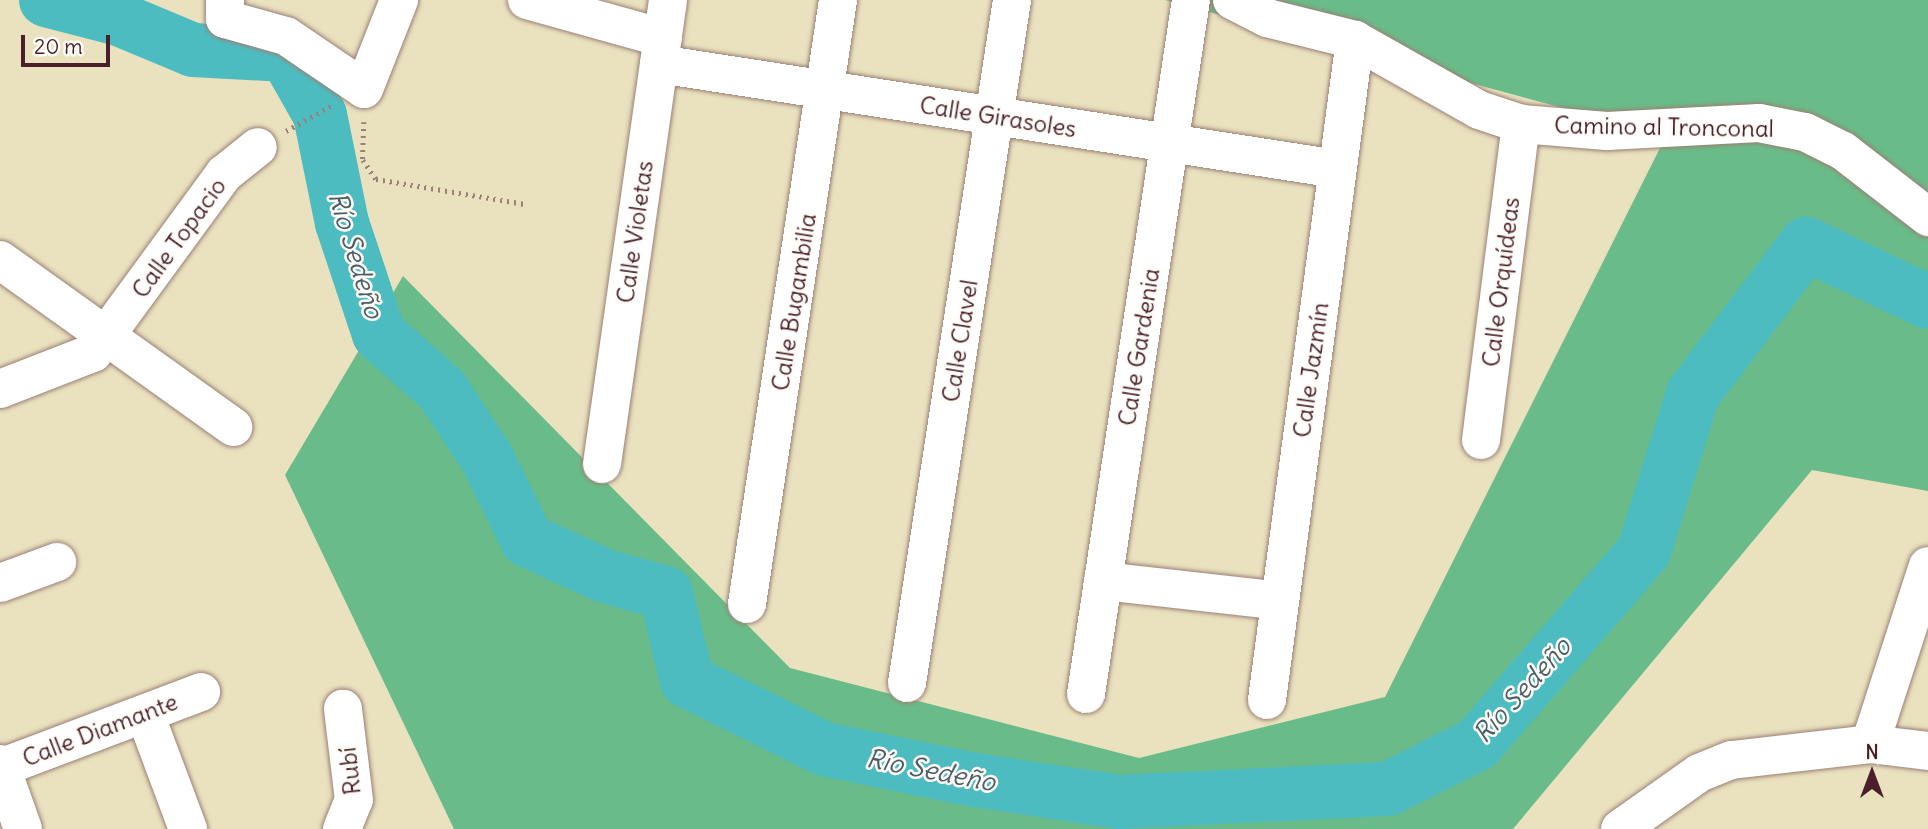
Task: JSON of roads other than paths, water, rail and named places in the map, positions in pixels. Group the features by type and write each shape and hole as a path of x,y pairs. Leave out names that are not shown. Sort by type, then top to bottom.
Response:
{"street":[{"path":"223,6 225,19 286,36 353,94 399,0"},
{"name":"Calle Girasoles","path":"527,0 661,51 828,90 1337,169"},
{"name":"Calle Violetas","path":"602,464 668,0"},
{"name":"Calle Bugambilia","path":"747,604 828,90 838,0"},
{"name":"Calle Clavel","path":"907,682 1012,0"},
{"name":"Calle Gardenia","path":"1086,694 1191,0"},
{"name":"Camino al Tronconal","path":"1232,0 1267,18 1355,40 1479,110 1521,124 1607,131 1759,124 1805,132 1843,151 1928,217"},
{"name":"Calle Jazmín","path":"1267,700 1355,40"},
{"name":"Calle Orquídeas","path":"1481,440 1521,124"},
{"name":"Calle Topacio","path":"0,389 76,361 108,338 224,174 258,147"},
{"path":"0,260 233,427"},
{"path":"0,583 57,562"},
{"path":"1870,744 1928,566"},
{"path":"1103,581 1280,601"},
{"name":"Calle Diamante","path":"0,767 201,692"},
{"name":"Rubí","path":"342,829 354,800 343,709"},
{"path":"145,714 188,829"},
{"path":"1641,822 1732,760 1870,744 1928,751"},
{"path":"0,767 23,829"}],"waterway":[{"name":"Río Sedeño","path":"46,0 119,19 193,50 286,55 320,115 342,223 379,334 442,390 487,458 527,540 605,576 666,593 687,681 824,749 975,780 1120,802 1388,789 1477,744 1644,551 1693,394 1806,244 1928,302"}]}
